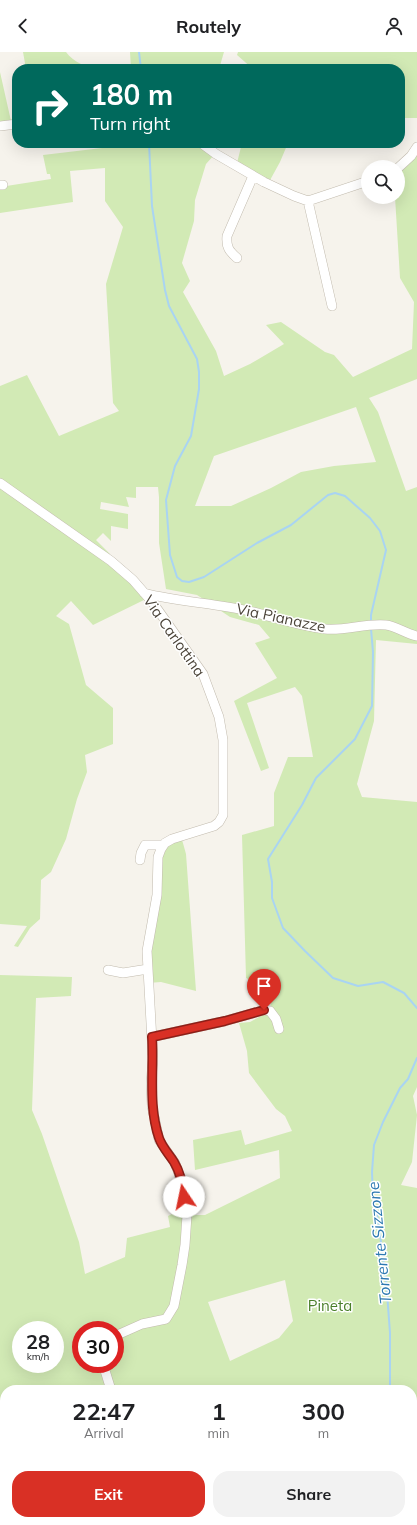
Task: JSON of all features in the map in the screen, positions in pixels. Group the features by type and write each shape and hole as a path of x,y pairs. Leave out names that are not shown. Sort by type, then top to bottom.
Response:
{"street":[{"path":"0,126 12,125"},
{"path":"405,162 417,147"},
{"path":"207,148 253,176 294,196 308,201 361,183"},
{"path":"237,258 226,246 227,236 253,176"},
{"path":"308,201 332,306"},
{"name":"Via Carlottina","path":"0,483 111,561 133,580 153,603 203,674 219,717 223,740 223,815 219,822 214,826 172,839 163,845"},
{"name":"Via Pianazze","path":"144,593 164,598 249,611 294,623 327,629 347,629 365,626 388,625 417,636"},
{"path":"124,1332 142,1324 166,1319 174,1306 186,1245 187,1215 183,1189 175,1163 159,1140 152,1106 151,1083 153,1059 148,952 149,935 157,895 158,857 163,845 145,845 141,853 140,860"},
{"path":"108,970 124,973 148,970"},
{"path":"152,1037 225,1021 264,1010 270,1011 276,1019 279,1029"},
{"path":"106,1373 109,1385"}],"green space":[{"path":"23,52 66,52 72,59 80,64 25,64"},
{"path":"130,52 224,52 220,64 131,64"},
{"path":"238,52 417,52 417,118 405,118 405,64 247,64 237,55"},
{"path":"0,72 11,121 0,123"},
{"name":"Pineta","path":"102,148 204,148 214,155 206,164 195,200 194,221 182,263 190,281 183,292 216,351 224,376 250,364 284,344 266,325 281,322 325,352 334,355 353,377 412,349 414,302 400,278 395,204 405,204 405,163 417,150 417,379 369,398 378,412 406,491 417,487 417,644 376,640 374,721 357,784 362,797 417,802 417,1087 413,1096 417,1115 412,1162 401,1185 417,1188 417,1385 0,1385 0,975 72,977 71,996 36,998 32,1110 42,1134 79,1242 85,1274 125,1257 127,1238 170,1227 168,1216 184,1208 193,1215 205,1215 280,1178 279,1150 195,1170 193,1140 241,1130 245,1145 292,1131 285,1116 276,1109 249,1073 247,1051 239,1023 250,1022 270,1011 271,999 263,986 246,978 242,835 274,826 274,793 288,757 313,757 302,696 295,687 247,703 269,768 261,771 234,701 277,678 255,643 270,638 259,625 230,617 197,595 166,589 159,543 158,487 136,487 136,498 126,497 129,507 101,502 100,509 128,514 128,529 111,526 111,541 103,533 96,540 110,554 108,557 0,480 0,386 27,375 59,436 119,411 113,403 106,284 123,227 105,201 105,168 70,171 73,202 0,213 0,187 51,179 50,174 47,174 43,155","holes":["356,407 376,462 334,466 301,472 271,488 231,506 195,506 214,456","285,1280 293,1321 279,1338 230,1361 208,1302"]},
{"path":"241,148 286,148 269,182 237,163"},
{"path":"0,485 108,561 146,599 93,625 71,601 56,616 69,624 86,685 113,708 113,744 85,755 87,772 77,799 66,839 51,872 41,880 40,919 30,928 18,947 14,946 27,926 0,924"},
{"path":"181,836 186,854 196,991 161,982 148,983 161,849"}],"waterway":[{"name":"Torrente Sizzone","path":"139,52 140,64"},
{"name":"Torrente Sizzone","path":"149,148 152,206 165,290 169,306 197,359 199,372 199,389 191,436 175,466 166,500 170,555 177,577 182,581 189,582 204,577 257,543 291,525 328,495 335,493 345,496 370,518 380,531 386,550 371,615 371,622"},
{"name":"Torrente Sizzone","path":"371,629 373,652 372,706 355,739 316,778 302,805 268,859 272,882 272,898 283,928 333,978 358,986 383,982 404,993 417,1008"},
{"name":"Torrente Sizzone","path":"390,1385 390,1333 386,1279 378,1220 373,1199 372,1172 374,1145 383,1122 400,1088 408,1079 417,1058"}],"route":[{"path":"184,1197 175,1163 159,1140 156,1127 152,1106 152,1037 225,1021 264,1010"}]}
